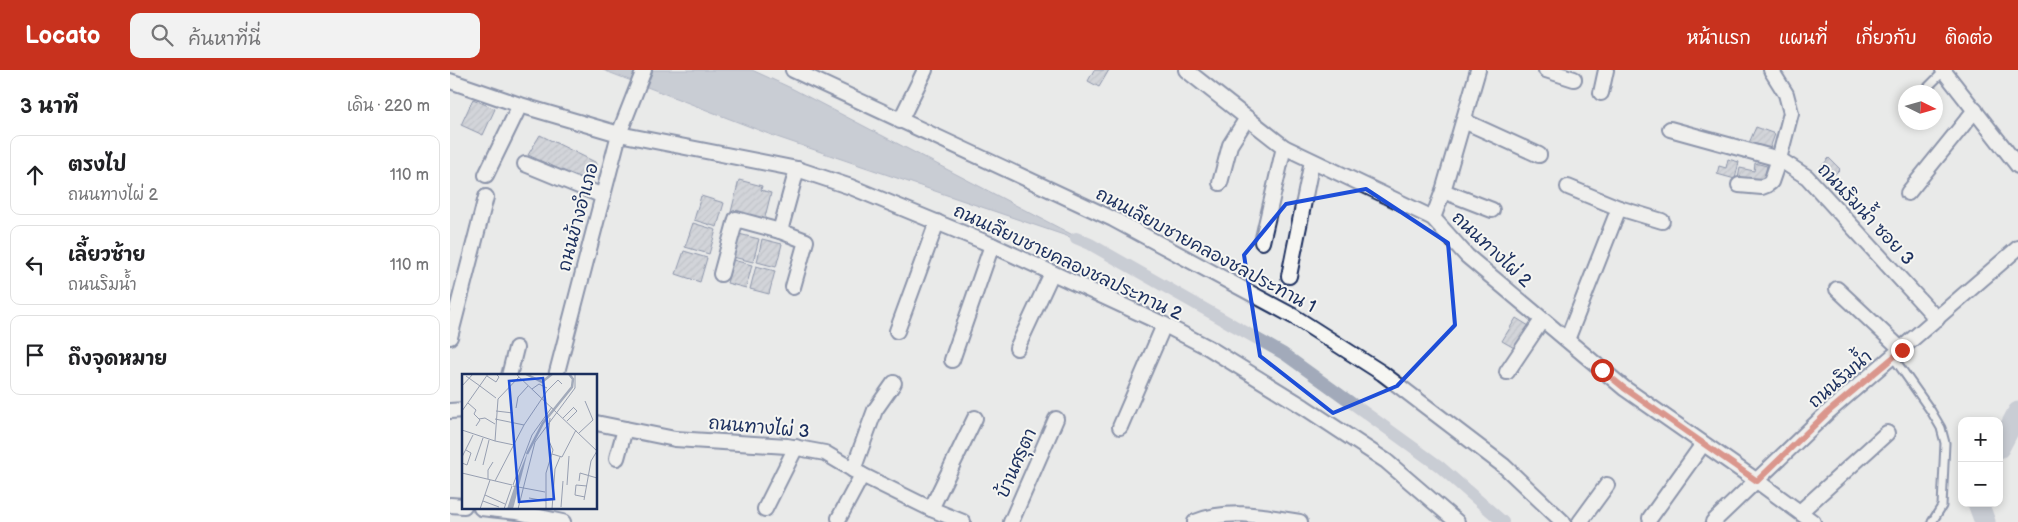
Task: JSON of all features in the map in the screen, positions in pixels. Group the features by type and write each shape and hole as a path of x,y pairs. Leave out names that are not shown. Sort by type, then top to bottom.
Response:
{"street":[{"name":"ถนนข้างอำเภอ","path":"557,374 619,134 644,70"},
{"name":"ถนนเลียบชายคลองชลประทาน 1","path":"793,70 1114,219 1293,316 1382,373 1497,460 1563,522"},
{"path":"900,121 925,70"},
{"path":"1433,218 1443,191 1478,70"},
{"path":"1546,70 1574,79"},
{"path":"1601,93 1606,70"},
{"path":"1740,184 1756,187 1767,185 1771,182 1779,159 1791,113 1786,94 1771,70"},
{"name":"ถนนทางไผ่ 2","path":"1190,71 1284,147 1433,218 1467,256 1624,388 1813,522"},
{"path":"1943,71 2018,166"},
{"name":"ถนนเลียบชายคลองชลประทาน 2","path":"450,81 520,105 619,134 797,169 851,187 992,246 1164,325 1209,348 1304,407 1386,462 1457,522"},
{"path":"486,175 520,105"},
{"path":"1908,193 1975,110"},
{"path":"1220,182 1230,145 1247,118"},
{"path":"1464,121 1538,155"},
{"name":"ถนนริมน้ำ ซอย 3","path":"1670,129 1779,159 1807,177 1937,319"},
{"path":"1262,242 1284,147"},
{"path":"1289,276 1312,161"},
{"path":"525,164 603,196"},
{"path":"780,230 797,169"},
{"path":"1568,187 1620,208 1662,221"},
{"path":"1443,191 1492,210"},
{"path":"450,337 486,197"},
{"path":"1567,340 1620,208"},
{"path":"721,274 736,219 780,230 806,241 793,287"},
{"path":"897,331 937,222"},
{"path":"952,360 992,246"},
{"name":"ถนนริมน้ำ","path":"1713,522 1828,412 1898,354 2018,248"},
{"path":"1017,348 1052,273"},
{"path":"1837,289 1898,354"},
{"path":"1507,372 1542,320"},
{"path":"1120,427 1164,325"},
{"path":"510,374 516,348"},
{"path":"839,518 858,472 875,410 894,383"},
{"path":"931,509 975,418"},
{"name":"บ้านศรุตา","path":"1011,522 1056,419"},
{"name":"ถนนทางไผ่ 3","path":"598,423 675,439 796,447 825,453 931,509 963,522"},
{"path":"618,458 625,429"},
{"path":"1800,512 1887,432"},
{"path":"1650,518 1703,444"},
{"path":"765,509 796,447"},
{"path":"1580,522 1607,485"},
{"path":"500,510 564,522"},
{"path":"1195,522 1224,514 1254,514 1300,522"}],"lane":[{"path":"1930,85 1943,71"},
{"path":"1898,354 1941,428 1945,443 1942,506 1932,522"}],"highlighted area":[{"path":"1366,189 1448,243 1455,325 1397,386 1333,413 1260,356 1244,255 1286,204"}],"water":[{"path":"603,70 752,70 791,88 1090,244 774,136"}],"building":[{"path":"1094,70 1109,70 1099,87 1088,81"},
{"path":"473,99 495,109 483,135 461,125"},
{"path":"1756,127 1775,134 1769,151 1749,143"},
{"path":"540,135 597,163 585,181 528,155"},
{"path":"1829,158 1840,169 1829,180 1818,170"},
{"path":"1728,159 1739,162 1735,179 1717,174 1719,166 1726,168"},
{"path":"1755,163 1767,166 1763,183 1738,178 1740,168 1754,171"},
{"path":"739,180 762,186 761,190 771,193 764,221 731,212"},
{"path":"701,196 724,203 717,227 694,220"},
{"path":"693,223 716,230 709,254 685,247"},
{"path":"739,234 759,239 753,262 733,257"},
{"path":"762,239 782,244 776,267 757,262"},
{"path":"684,251 707,258 700,282 676,274"},
{"path":"733,260 752,265 746,288 727,283"},
{"path":"756,266 775,271 769,294 750,289"},
{"path":"1516,318 1529,326 1516,349 1502,341"}],"waterway":[{"path":"1076,238 1090,244 1284,354 1439,466 1503,522"},
{"path":"2003,440 2018,412"},
{"path":"1979,507 1985,522"}],"route":[{"path":"1602,370 1624,388 1757,481 1828,412 1902,350"}]}
